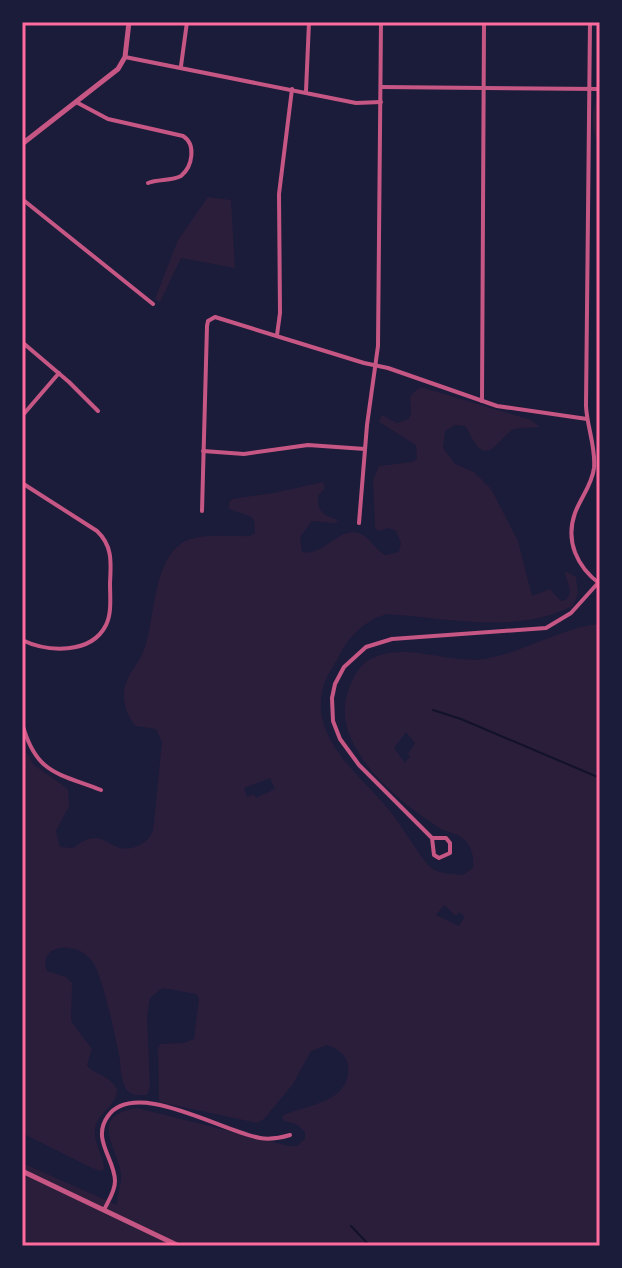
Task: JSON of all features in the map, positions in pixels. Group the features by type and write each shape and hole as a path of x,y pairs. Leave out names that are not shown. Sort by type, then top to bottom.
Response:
{"street":[{"path":"22,144 114,72 125,57 129,22"},
{"path":"181,66 187,22"},
{"path":"305,92 309,22"},
{"path":"359,523 365,449 377,366 381,22"},
{"path":"482,401 484,22"},
{"path":"432,838 446,838 450,843 450,853 439,858 434,855 432,838 359,765 340,739 333,721 332,698 344,667 366,647 392,639 546,628 571,613 599,583 578,561 571,537 575,514 593,471 593,447 587,419 590,22"},
{"path":"125,57 356,103 381,102"},
{"path":"381,87 600,89"},
{"path":"277,335 280,313 279,194 292,89"},
{"path":"76,102 108,119 188,139 192,152 183,173 175,178 148,183"},
{"path":"22,199 153,304"},
{"path":"202,511 207,326 210,319 219,317 507,408 587,419"},
{"path":"22,342 98,411"},
{"path":"22,416 59,373"},
{"path":"203,451 244,454 308,445 365,449"},
{"path":"22,483 97,531 106,541 111,557 109,614 100,634 85,644 65,648 44,648 22,640"},
{"path":"22,723 29,748 40,763 101,790"},
{"path":"104,1210 115,1182 102,1145 103,1125 108,1115 122,1104 139,1101 256,1137 274,1139 290,1135"},
{"path":"22,1171 179,1246"}],"shaded area":[{"path":"600,96 600,145 593,120"},
{"path":"208,197 231,200 235,268 181,258 160,302 155,299 178,240"},
{"path":"421,387 531,420 540,427 514,429 493,448 484,451 477,446 465,426 455,425 445,431 443,448 455,464 474,472 491,489 518,541 532,596 550,589 561,601 566,600 570,589 565,571 576,577 578,594 573,606 528,620 482,622 387,614 371,620 347,643 327,678 321,704 323,722 340,754 394,816 429,865 440,872 463,875 473,868 471,849 465,840 423,817 388,788 372,772 349,734 345,715 347,695 360,667 375,657 402,652 484,659 573,629 600,624 600,1246 22,1246 22,1163 117,1205 121,1173 109,1124 113,1117 122,1112 137,1108 297,1146 305,1139 305,1132 296,1124 284,1121 282,1116 325,1101 342,1088 347,1078 346,1058 327,1045 311,1051 293,1084 264,1119 257,1123 159,1102 158,1048 161,1044 184,1043 194,1039 199,999 196,994 162,988 150,998 147,1016 150,1087 147,1095 134,1095 123,1083 108,1007 95,966 80,951 62,948 48,954 45,961 47,971 66,977 72,983 71,1021 92,1049 87,1065 117,1089 114,1100 95,1129 104,1169 92,1168 22,1133 22,746 34,765 68,789 69,806 56,831 60,847 73,848 87,839 97,838 126,849 146,840 153,831 162,742 156,729 133,723 125,706 124,692 145,647 165,563 172,552 189,540 206,536 250,536 255,533 254,520 250,516 229,509 232,499 323,482 325,488 318,496 320,510 338,520 335,523 312,521 300,537 302,552 318,550 353,532 364,536 385,555 399,552 401,543 396,531 389,528 378,531 375,527 373,480 379,466 417,459 416,445 379,422 382,415 397,423 409,419 410,398","holes":["406,732 415,743 405,763 394,748","270,778 275,789 256,798 254,794 247,797 244,788","444,905 456,916 459,912 465,917 459,926 436,915"]}],"waterway":[{"path":"433,710 600,778"},
{"path":"351,1226 370,1246"}]}
